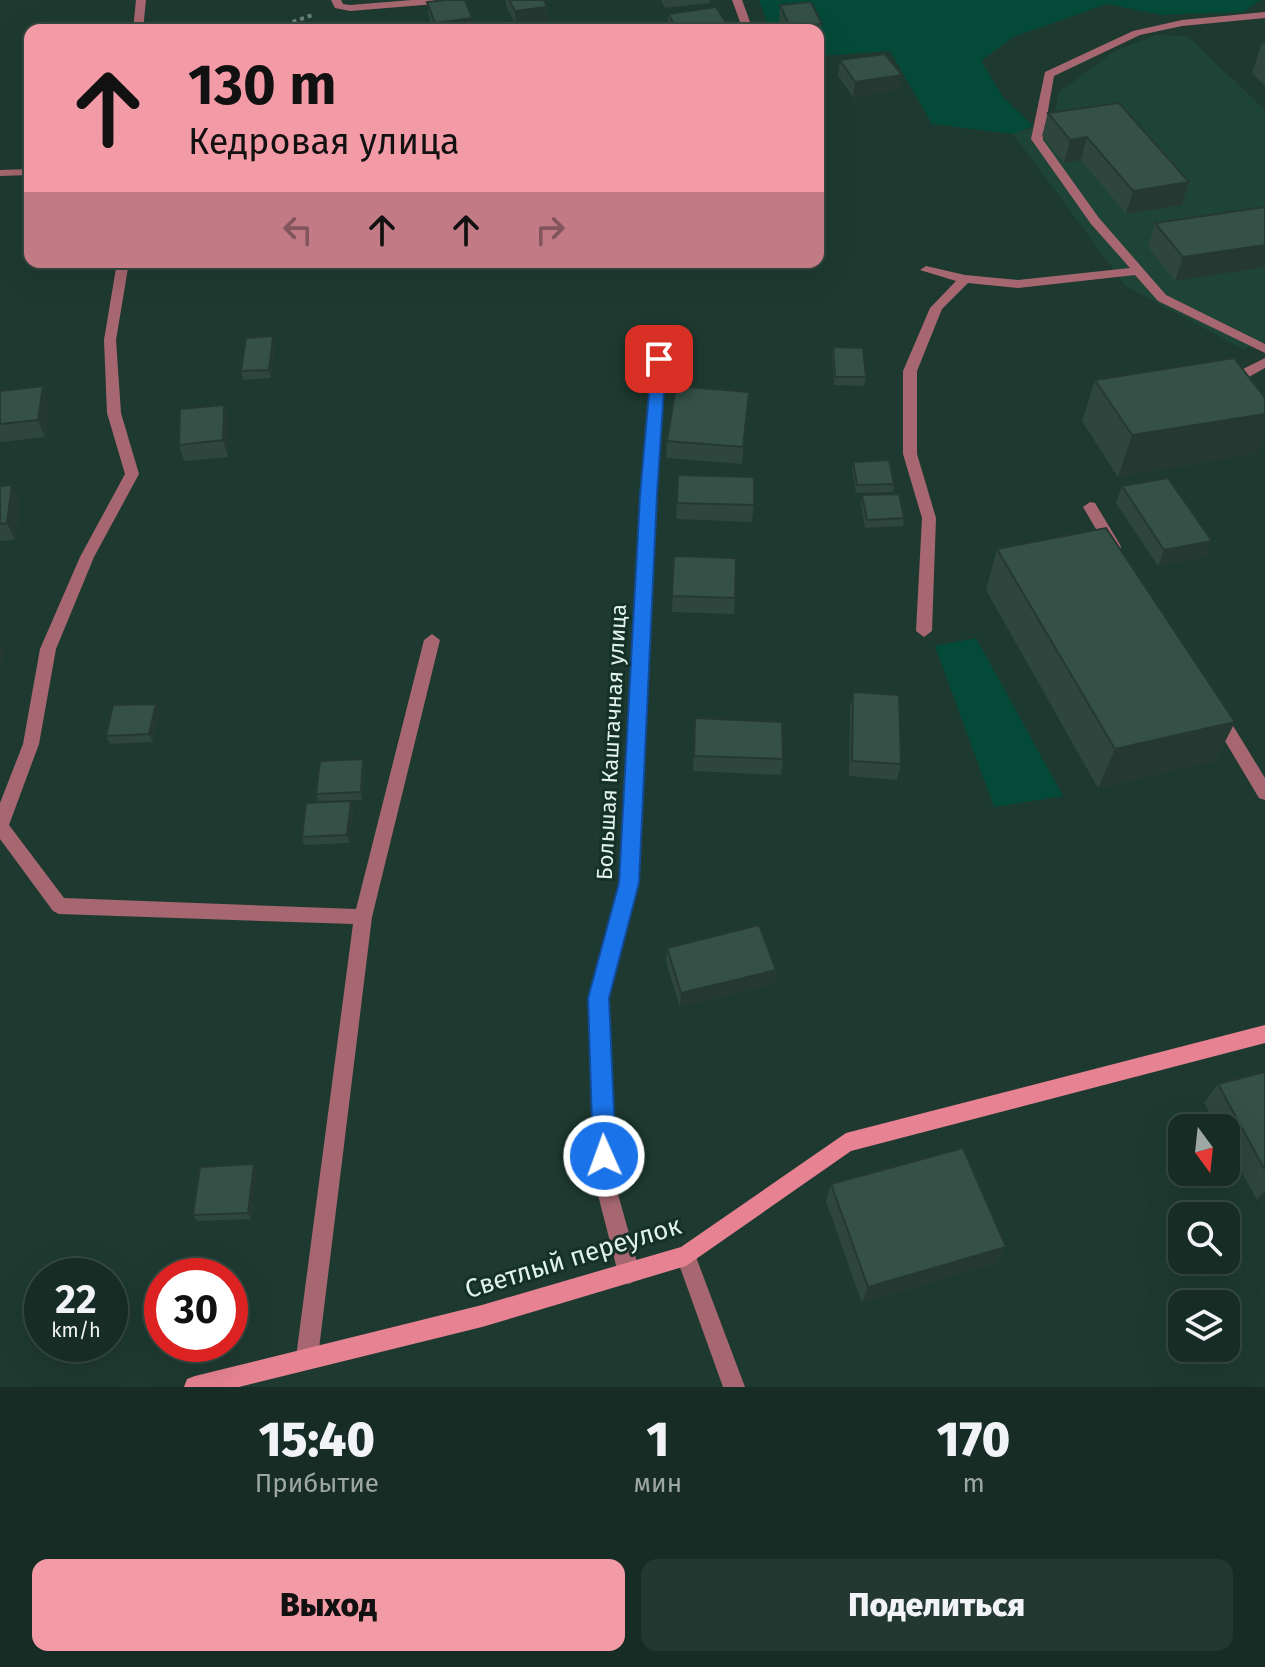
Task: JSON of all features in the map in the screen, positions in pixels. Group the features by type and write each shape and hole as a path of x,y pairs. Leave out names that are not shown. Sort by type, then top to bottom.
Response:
{"street":[{"path":"139,24 141,0"},
{"path":"337,3 371,8 448,0"},
{"path":"737,0 746,24"},
{"path":"1265,15 1182,23 1137,33 1049,74 1037,139 1095,221 1162,298 1265,349"},
{"path":"0,173 24,172"},
{"path":"122,268 110,340 114,413 132,474 87,557 48,649 31,744 0,826 59,906 363,917"},
{"path":"926,270 965,279 1018,284 1139,271"},
{"path":"924,631 929,518 910,454 910,371 936,308 965,279"},
{"name":"Большая Каштачная улица","path":"629,1273 606,1187 599,998 629,883 659,359"},
{"path":"1242,375 1265,362"},
{"path":"1090,507 1123,561"},
{"path":"307,1357 363,917 432,640"},
{"path":"1212,707 1265,793"},
{"name":"Светлый переулок","path":"195,1387 482,1316 686,1256 846,1143 1265,1034"},
{"path":"686,1256 734,1387"}],"path":[{"path":"285,24 337,3"}],"shaded area":[{"path":"759,0 1261,0 1243,12 1161,15 1107,4 1013,37 981,61 1003,97 1033,126 1013,134 932,124 890,51 824,56 824,24 768,24"},
{"path":"1155,35 1187,36 1265,110 1265,342 1243,349 1126,286 1013,134 1053,122 1059,92 1115,51"},
{"path":"976,638 1063,796 994,807 935,646"}],"building":[{"path":"465,0 472,18 435,23 427,2"},
{"path":"509,0 544,0 547,7 515,11"},
{"path":"811,2 822,24 789,24 780,5"},
{"path":"716,7 727,24 674,24 668,14"},
{"path":"885,54 902,75 855,82 840,60"},
{"path":"1119,103 1189,182 1133,191 1087,137 1070,140 1048,113"},
{"path":"1265,207 1265,245 1183,257 1155,223"},
{"path":"273,336 269,370 241,371 246,338"},
{"path":"833,347 863,348 866,377 835,377"},
{"path":"1234,358 1265,398 1265,414 1132,435 1095,380"},
{"path":"43,386 38,420 0,424 0,391"},
{"path":"676,386 749,392 743,447 667,441"},
{"path":"224,405 223,440 179,445 180,409"},
{"path":"889,460 894,484 857,485 853,462"},
{"path":"678,475 754,477 754,505 677,503"},
{"path":"1168,478 1212,541 1164,550 1122,486"},
{"path":"12,485 7,523 0,524 0,486"},
{"path":"899,494 904,518 867,520 862,495"},
{"path":"1106,528 1235,722 1115,749 997,549"},
{"path":"674,556 736,558 735,598 672,596"},
{"path":"853,692 899,695 901,764 852,761"},
{"path":"156,704 149,734 106,736 113,705"},
{"path":"695,718 782,722 783,759 694,756"},
{"path":"363,759 361,792 316,794 320,761"},
{"path":"351,801 347,835 302,837 306,803"},
{"path":"759,925 776,970 681,993 667,948"},
{"path":"1265,1072 1265,1170 1240,1124 1240,1114 1234,1114 1218,1084"},
{"path":"963,1148 1006,1247 868,1287 831,1184"},
{"path":"254,1164 248,1213 193,1215 200,1167"}],"route":[{"path":"604,1156 599,998 629,883 659,359"}]}
